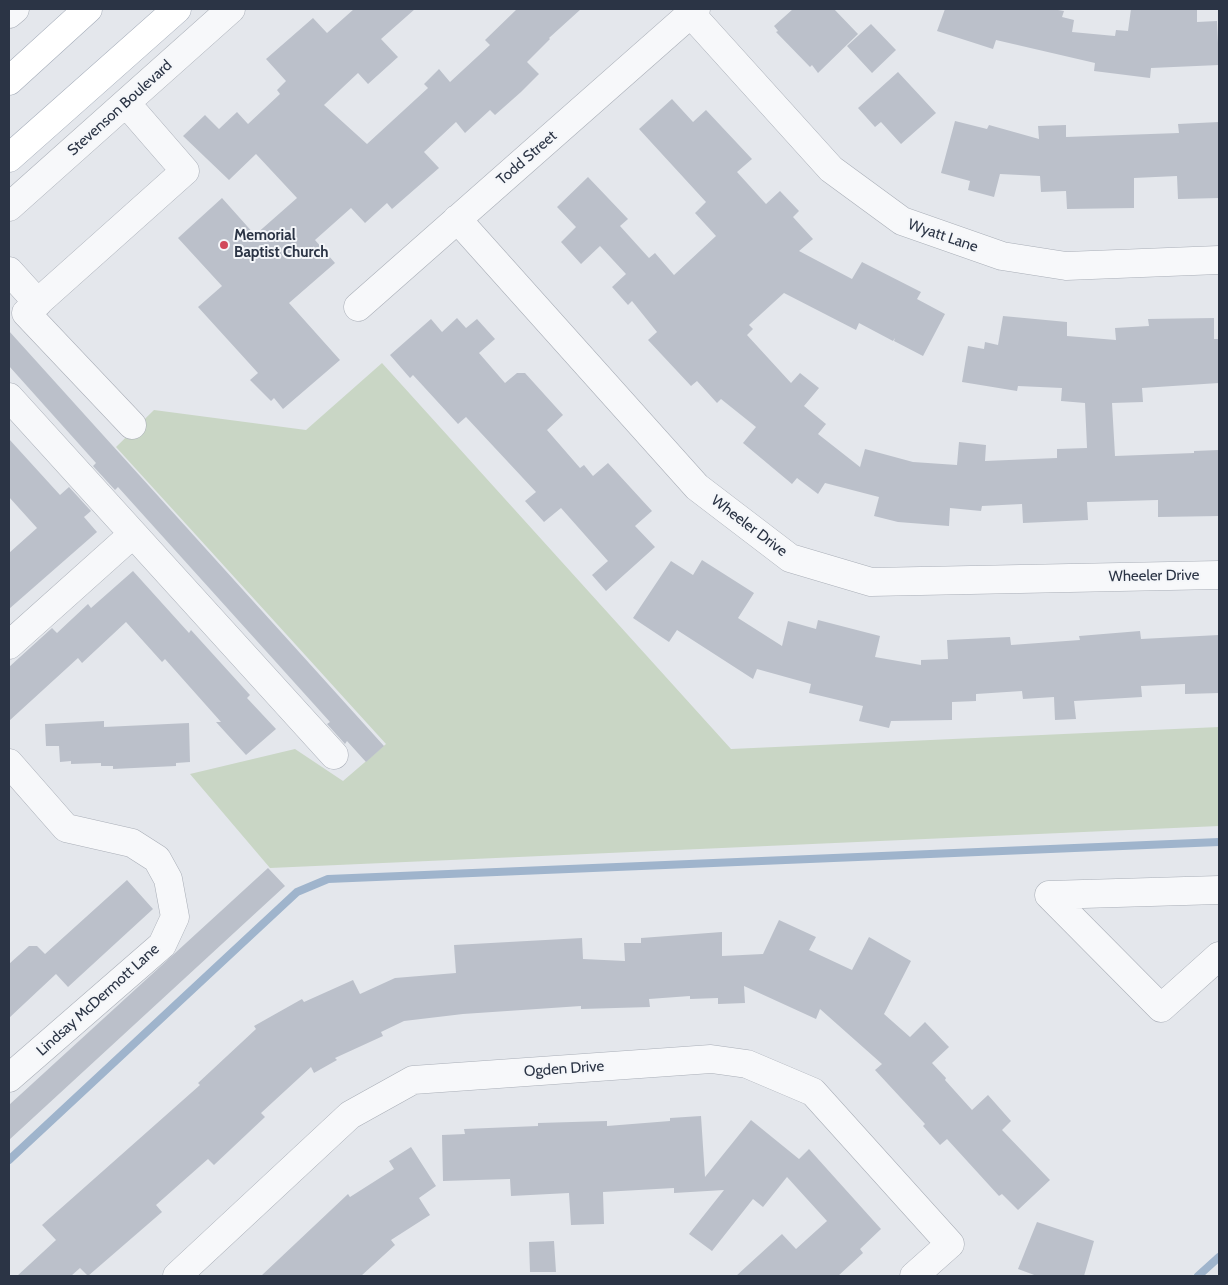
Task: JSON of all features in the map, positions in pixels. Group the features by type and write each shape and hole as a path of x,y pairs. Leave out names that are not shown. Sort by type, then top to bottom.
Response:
{"main road":[{"path":"9,81 88,9"},
{"path":"9,158 177,9"}],"street":[{"path":"9,14 15,9"},
{"name":"Stevenson Boulevard","path":"9,207 231,9"},
{"name":"Todd Street","path":"358,307 693,11"},
{"name":"Wyatt Lane","path":"693,11 831,169 902,222 1002,256 1066,266 1219,260"},
{"path":"126,103 185,171 26,313 132,425"},
{"name":"Wheeler Drive","path":"457,218 697,487 790,558 871,582 1219,575"},
{"path":"9,271 38,303"},
{"path":"9,398 334,755"},
{"path":"9,645 133,534"},
{"name":"Lindsay McDermott Lane","path":"9,763 66,828 132,844 157,859 168,879 175,917 162,945 9,1078"},
{"path":"1219,890 1049,895 1161,1008 1219,956"},
{"name":"Ogden Drive","path":"177,1276 350,1115 413,1080 711,1059 747,1064 813,1092 950,1244 914,1276"}],"green space":[{"path":"382,363 731,749 1219,727 1219,826 270,868 190,774 295,749 343,781 386,744 116,447 154,410 306,430"}],"building":[{"path":"354,9 415,9 381,39 398,57 368,84 358,73 324,105 367,144 428,88 424,84 439,69 450,82 490,45 485,40 517,9 581,9 549,38 527,62 539,74 521,92 495,115 490,110 465,133 456,122 424,152 439,168 392,209 387,203 365,223 351,208 315,240 335,263 289,303 340,360 283,409 274,398 271,401 250,380 258,373 198,307 222,286 178,238 222,198 255,235 297,198 256,154 229,180 183,136 205,115 219,129 237,112 248,124 280,94 277,90 286,81 266,59 313,18 327,33"},
{"path":"793,9 834,9 858,34 818,73 812,65 810,67 776,32 778,31 774,26"},
{"path":"945,9 1052,9 1064,11 1062,17 1074,20 1072,32 1115,36 1116,30 1128,31 1131,9 1197,9 1197,22 1217,21 1219,65 1151,68 1150,78 1094,71 1095,63 996,40 993,49 937,31"},
{"path":"871,24 896,50 872,73 847,46"},
{"path":"898,72 936,113 901,144 881,122 875,127 858,108"},
{"path":"672,99 693,122 706,110 752,159 737,172 766,204 780,191 799,211 793,217 813,239 799,251 852,279 862,262 921,292 917,299 945,314 923,356 894,341 895,338 893,341 859,323 856,330 784,293 749,325 753,329 747,335 791,383 800,373 819,388 804,406 826,424 818,434 860,467 865,449 913,462 957,465 959,442 986,445 985,461 1057,458 1057,449 1087,448 1085,403 1061,401 1062,388 1018,386 1017,391 962,382 968,346 984,349 985,342 998,345 1003,316 1067,322 1067,336 1116,340 1115,328 1149,326 1148,319 1214,318 1214,339 1219,339 1219,383 1142,388 1143,402 1112,403 1115,456 1194,453 1194,451 1219,450 1219,516 1158,517 1158,500 1087,502 1088,520 1023,523 1022,504 982,506 981,511 950,508 949,526 898,522 874,516 879,497 825,483 818,494 797,478 792,484 743,443 756,427 721,399 717,403 697,381 691,386 648,340 657,332 632,301 628,305 612,287 626,274 600,246 581,264 561,242 576,227 557,207 588,177 628,219 620,226 649,258 655,253 674,275 716,236 695,213 706,202 639,129"},
{"path":"955,121 987,129 989,125 1039,139 1038,126 1066,125 1066,137 1179,133 1178,124 1219,122 1219,198 1178,199 1177,176 1134,178 1134,208 1067,209 1066,191 1041,192 1040,176 1000,174 994,197 968,190 970,181 941,173"},
{"path":"457,318 466,328 477,319 495,339 479,353 505,383 517,373 525,373 563,415 547,430 580,468 584,465 593,476 608,463 652,511 635,526 655,547 606,591 592,575 608,561 561,508 544,522 525,501 536,492 466,417 458,424 413,375 410,378 390,355 431,319 442,332"},
{"path":"9,331 384,746 366,762 347,741 345,744 327,724 330,722 118,487 115,490 93,466 96,463 9,366"},
{"path":"9,439 60,495 69,487 91,511 84,517 97,532 9,609 9,553 37,528 9,497"},
{"path":"702,560 754,593 738,618 782,646 788,621 816,629 818,620 880,636 875,657 921,665 921,660 948,659 947,640 1010,637 1011,645 1080,640 1079,636 1140,631 1141,639 1219,635 1219,693 1185,694 1185,684 1141,686 1142,697 1074,701 1076,719 1055,720 1054,697 1023,699 1022,691 976,694 976,701 952,702 952,720 891,721 889,728 859,721 863,706 809,693 811,684 757,669 753,679 677,630 669,642 633,618 671,561 693,575"},
{"path":"133,571 189,633 191,630 250,695 247,698 276,729 246,755 216,722 221,722 165,659 162,662 126,622 82,663 78,658 9,721 9,667 52,628 57,633 88,604 91,608"},
{"path":"104,721 104,727 189,723 190,762 176,763 176,766 113,769 113,766 101,766 101,763 71,764 71,761 60,762 59,746 46,746 45,724"},
{"path":"268,868 285,886 9,1140 9,1105"},
{"path":"127,880 153,909 68,987 56,974 9,1018 9,964 29,946 37,946 45,954"},
{"path":"779,920 816,937 809,950 852,970 869,937 911,961 884,1014 910,1037 925,1022 949,1047 932,1063 946,1078 945,1080 972,1110 988,1095 1011,1121 1002,1130 1050,1180 1018,1210 1002,1194 999,1196 947,1139 940,1145 923,1126 925,1124 875,1070 882,1064 820,1009 816,1019 744,986 745,1003 718,1004 718,998 690,999 690,996 649,999 650,1007 581,1009 581,1006 463,1014 404,1021 381,1032 383,1036 335,1058 337,1060 314,1073 311,1067 261,1113 265,1117 214,1165 208,1159 156,1205 162,1212 88,1276 80,1268 71,1276 17,1276 56,1240 42,1225 200,1085 198,1083 256,1029 254,1026 302,999 304,1002 353,980 360,994 395,978 456,973 454,945 582,938 583,959 625,961 624,943 641,943 641,938 722,932 722,956 763,954"},
{"path":"701,1116 705,1177 751,1120 799,1159 809,1149 881,1229 860,1249 863,1253 838,1276 736,1276 782,1234 796,1249 827,1221 787,1177 763,1207 753,1199 712,1251 689,1234 724,1190 674,1193 674,1188 603,1192 604,1224 571,1225 569,1193 511,1196 510,1179 443,1181 442,1135 465,1134 464,1129 538,1126 538,1123 607,1121 607,1126 670,1121 670,1118"},
{"path":"411,1147 436,1186 419,1198 430,1215 391,1240 395,1245 361,1276 261,1276 348,1194 350,1197 394,1169 389,1161"},
{"path":"1037,1222 1094,1241 1084,1276 1037,1276 1018,1269"},
{"path":"554,1241 556,1272 530,1272 529,1242"}],"waterway":[{"path":"9,1160 297,892 328,879 1219,842"},
{"path":"1198,1276 1219,1257"}],"place":[{"name":"Memorial Baptist Church","path":"224,245"}]}
